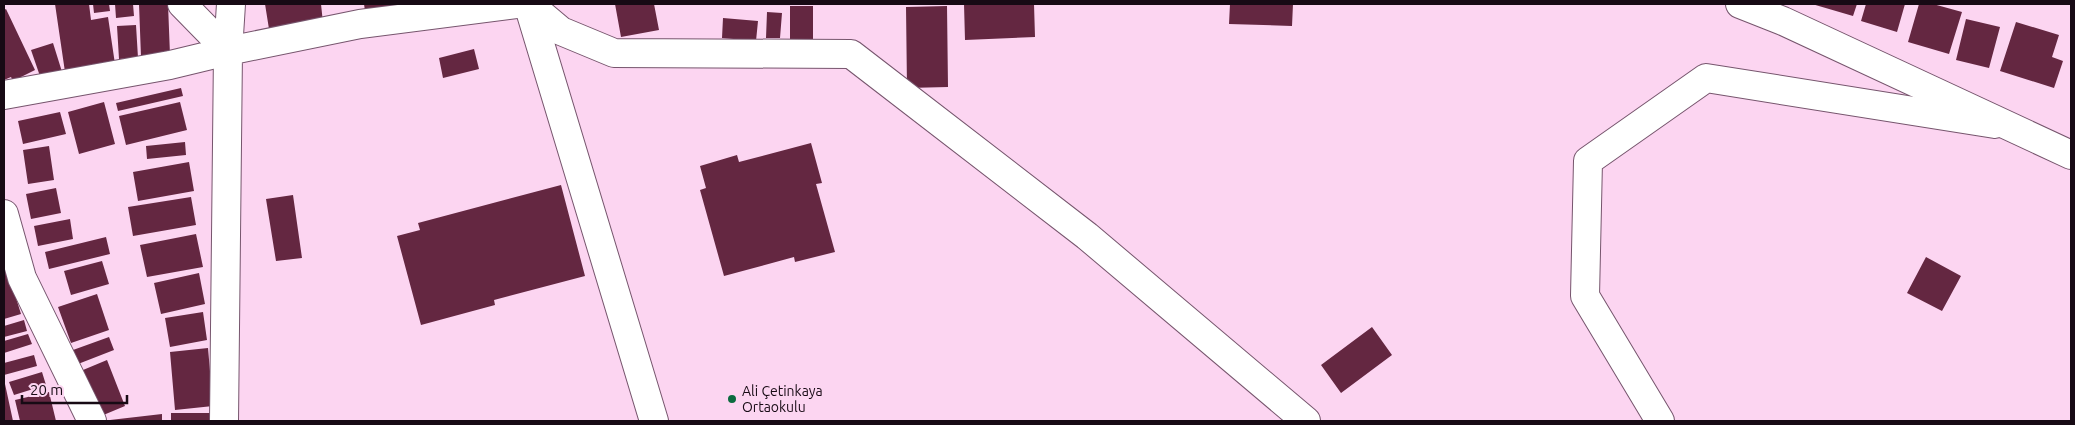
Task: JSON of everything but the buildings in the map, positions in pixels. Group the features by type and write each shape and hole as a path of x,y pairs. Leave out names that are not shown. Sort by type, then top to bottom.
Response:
{"street":[{"path":"182,4 228,51"},
{"path":"224,421 228,51 231,4"},
{"path":"4,95 170,65 360,24 516,4"},
{"path":"529,4 654,421"},
{"path":"529,4 561,31 614,53 851,54 1087,236 1306,421"},
{"path":"1740,4 1783,21 2071,155"},
{"path":"1660,421 1585,296 1588,161 1706,78 2011,126"},
{"path":"4,214 22,278 92,421"}],"place":[{"name":"Ali Çetinkaya Ortaokulu","path":"732,399"}]}
